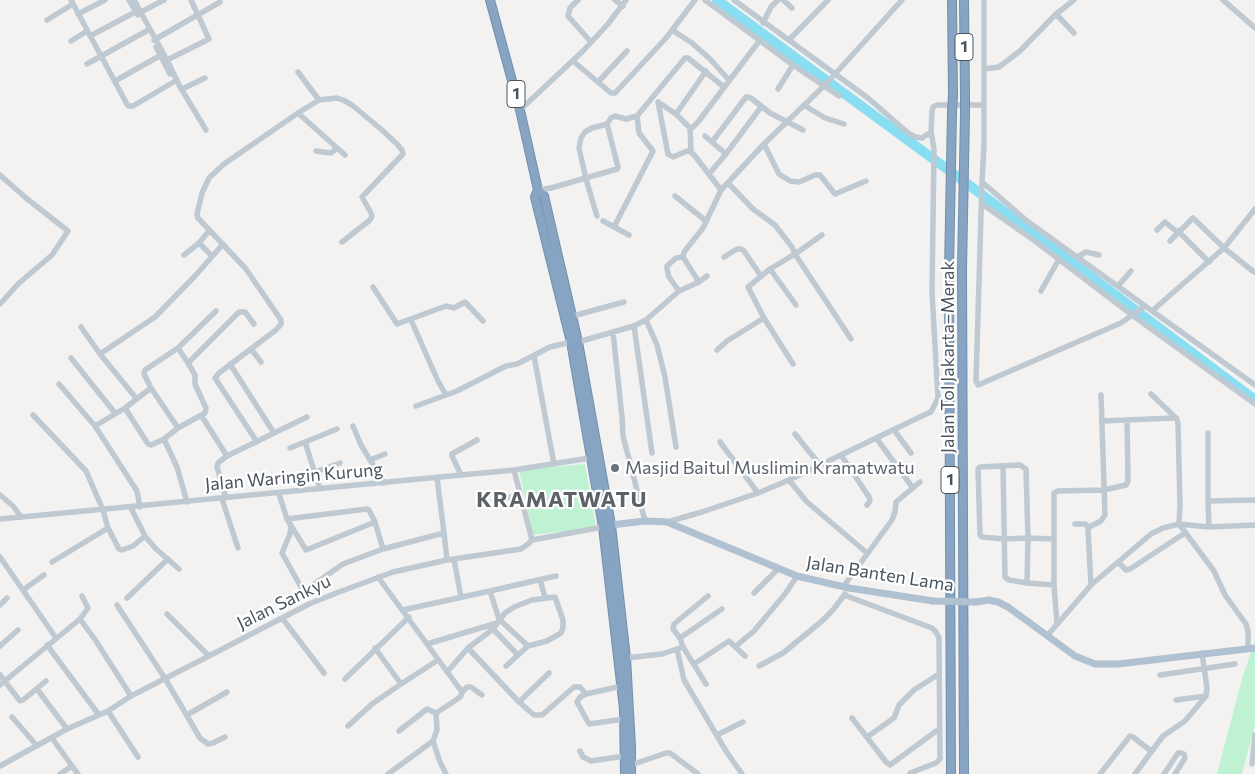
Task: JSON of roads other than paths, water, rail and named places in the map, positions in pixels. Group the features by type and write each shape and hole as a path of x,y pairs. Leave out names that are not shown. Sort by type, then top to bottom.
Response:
{"highway":[{"name":"1","path":"490,0 520,110 538,190 544,196 573,316 590,458 607,526 622,686 625,774"},
{"name":"Jalan Tol Jakarta–Merak","path":"951,774 949,270 952,186 952,0"},
{"name":"Jalan Tol Jakarta–Merak","path":"964,0 965,150 962,269 964,774"},
{"name":"1","path":"538,190 535,197 575,342 607,526 626,658 631,774"}],"main road":[{"name":"Jalan Banten Lama","path":"607,526 667,522 797,576 846,587 933,601 976,602 989,600 998,602 1088,663 1118,664 1252,648"}],"street":[{"path":"78,14 104,0"},
{"path":"129,0 149,30 178,84 206,130"},
{"path":"134,0 138,12"},
{"path":"71,41 164,0"},
{"path":"114,81 209,39 191,0"},
{"path":"578,0 570,8 568,16 591,42"},
{"path":"520,110 591,42 625,3 615,0"},
{"path":"572,61 611,93 616,93 696,0"},
{"path":"705,0 793,65 839,96"},
{"path":"734,0 833,75 868,98 912,135 922,138 931,132"},
{"path":"763,22 771,7 778,0"},
{"path":"784,0 792,8"},
{"path":"789,40 828,0"},
{"path":"683,257 684,252 695,240 722,190 764,144 825,85 902,0"},
{"path":"984,0 982,201 976,380 978,385 1121,323 1144,306"},
{"path":"984,69 998,67 1020,51 1056,14 1074,0"},
{"path":"1223,0 1255,28"},
{"path":"47,20 72,2 100,56 130,107 178,84 205,78"},
{"path":"154,40 220,2"},
{"path":"1056,14 1074,33"},
{"path":"87,64 149,30"},
{"path":"672,30 682,35 710,59 729,80"},
{"path":"690,128 698,122 760,40"},
{"path":"598,82 627,51"},
{"path":"597,216 579,148 581,138 585,132 607,124 615,116 626,119 637,116 685,58 688,58 724,87"},
{"path":"778,89 793,65"},
{"path":"298,72 320,100"},
{"path":"676,114 706,72"},
{"path":"257,442 215,379 219,372 276,330 281,324 281,316 246,269 198,218 197,214 202,193 209,178 224,164 320,100 337,98 352,105 397,144 403,154 362,197 371,213 370,220 342,242"},
{"path":"652,98 676,114 690,128 691,152"},
{"path":"712,142 744,98 751,98 761,106 803,130"},
{"path":"658,102 668,154 673,157 691,152 722,190"},
{"path":"667,522 758,493 877,439 931,412 937,402 932,292 934,149 931,132 932,112 933,107 937,104 983,106"},
{"path":"804,105 825,118 844,124"},
{"path":"709,174 761,106"},
{"path":"298,113 345,155"},
{"path":"614,227 653,151 638,131 637,116"},
{"path":"538,190 615,171 618,167 607,124"},
{"path":"704,136 726,154"},
{"path":"764,144 779,174 790,181 799,182 815,175 820,175 832,192 837,194 866,181"},
{"path":"316,151 330,154 337,148"},
{"path":"0,176 68,231 52,255 18,284 0,304"},
{"path":"728,183 753,209 775,226 792,247 851,339"},
{"path":"982,184 1021,216 1079,256 1214,359 1255,385"},
{"path":"675,196 706,221"},
{"path":"982,201 1255,404"},
{"path":"1152,311 1224,248 1255,209"},
{"path":"1170,241 1193,218 1224,248 1254,272"},
{"path":"603,221 629,235"},
{"path":"1156,230 1166,222 1178,231 1209,262"},
{"path":"184,255 199,243 209,231"},
{"path":"794,364 764,318 748,287 761,276 822,235"},
{"path":"199,243 212,256"},
{"path":"100,354 156,317 223,244"},
{"path":"724,257 737,249 741,249 761,276"},
{"path":"1079,256 1086,252 1099,255"},
{"path":"683,257 700,282"},
{"path":"679,291 670,277 667,266 676,258 683,257"},
{"path":"1041,291 1059,258"},
{"path":"770,270 796,304"},
{"path":"1118,286 1131,271"},
{"path":"416,406 465,387 506,366 517,364 550,347 634,326 646,320 679,291 700,282 707,276"},
{"path":"373,287 397,324 446,306 454,308 464,302 483,321"},
{"path":"573,316 624,302"},
{"path":"178,428 151,388 144,370 178,348 216,311"},
{"path":"188,363 239,312 245,312 254,324"},
{"path":"717,350 727,341 764,318"},
{"path":"411,320 438,381 446,394"},
{"path":"646,320 657,345 665,377 676,447"},
{"path":"634,326 652,453"},
{"path":"81,327 100,354 136,398"},
{"path":"613,332 623,436 645,522"},
{"path":"125,408 148,444 151,445 205,413 206,408 195,384 195,375 178,348"},
{"path":"251,349 261,362"},
{"path":"534,356 554,464"},
{"path":"72,358 115,413"},
{"path":"230,364 274,433"},
{"path":"59,384 95,426 137,491 140,507"},
{"path":"95,426 125,408 151,388"},
{"path":"1152,394 1177,419 1179,524 1210,566 1225,595 1246,624 1252,648"},
{"path":"1089,527 1104,518 1101,395"},
{"path":"33,415 86,471 103,510 112,538 119,549 122,550 133,546 145,536"},
{"path":"201,415 227,456"},
{"path":"238,548 216,465 227,456 307,417"},
{"path":"1102,421 1174,418"},
{"path":"1057,624 1054,585 1054,493 1058,491 1104,490 1126,485 1128,481 1127,420"},
{"path":"353,426 384,483"},
{"path":"290,448 337,429"},
{"path":"894,430 911,453"},
{"path":"1208,433 1209,527"},
{"path":"795,434 820,465"},
{"path":"164,438 177,467 187,502"},
{"path":"877,439 912,488"},
{"path":"461,475 452,454 477,440"},
{"path":"305,442 320,489"},
{"path":"720,442 758,493"},
{"path":"370,460 385,454"},
{"path":"841,455 869,497 870,501 866,505"},
{"name":"Jalan Waringin Kurung","path":"0,519 437,478 514,470 590,458"},
{"path":"315,472 340,462"},
{"path":"1027,583 1028,538 1026,469 1020,465 982,466 978,469 980,535 984,538 1004,539 1028,538 1054,539"},
{"path":"1003,466 1006,579 1054,585"},
{"path":"514,470 532,540"},
{"path":"437,478 447,560"},
{"path":"789,480 807,502 867,553"},
{"path":"759,666 783,652 833,610 844,595 846,587 867,553 892,520 896,502 920,482"},
{"path":"279,494 287,519 303,548 308,550 375,522"},
{"path":"0,495 21,517"},
{"path":"497,500 520,495"},
{"path":"1208,501 1255,500"},
{"path":"130,508 145,536 179,569"},
{"path":"287,519 366,508 375,522 383,549"},
{"path":"1075,524 1085,524 1089,527"},
{"path":"1047,636 1091,585 1151,534 1163,528 1179,524 1209,527 1255,525"},
{"path":"291,526 290,534 282,553 304,589 311,588 343,564 383,549 444,533"},
{"name":"Jalan Sankyu","path":"0,766 67,729 99,715 131,696 166,680 317,601 393,572 447,560 521,549 532,540 607,526"},
{"path":"1089,527 1088,552 1091,585"},
{"path":"52,562 108,528"},
{"path":"1118,562 1126,570 1130,569 1184,533"},
{"path":"0,557 56,638"},
{"path":"127,598 168,559"},
{"path":"454,559 461,597"},
{"path":"754,593 778,568"},
{"path":"1091,571 1106,573"},
{"path":"23,590 44,575"},
{"path":"404,610 556,576"},
{"path":"736,646 754,631 785,594 797,576"},
{"path":"378,577 404,610 446,672 462,692"},
{"path":"540,580 545,597"},
{"path":"490,591 498,621 528,646"},
{"path":"844,595 932,628 939,638 940,759 938,762 910,773"},
{"path":"3,684 80,619 88,608 82,596"},
{"path":"446,672 468,648 492,629 505,614 519,604 554,596 557,599 563,620 564,628 561,633 547,641 528,646 506,666"},
{"path":"708,596 674,624 673,629 680,638 684,680 742,774"},
{"path":"0,605 7,598"},
{"path":"117,605 166,680 200,738 204,742 213,743 225,737"},
{"path":"680,638 722,609"},
{"path":"167,614 209,656"},
{"path":"345,679 408,617"},
{"path":"282,618 324,673"},
{"path":"80,619 131,696"},
{"path":"427,644 498,621"},
{"path":"492,629 518,655"},
{"path":"0,646 18,630"},
{"path":"694,664 727,641 736,646 745,656"},
{"path":"47,645 99,715"},
{"path":"375,648 401,684"},
{"path":"468,648 519,702 538,716 542,715 574,687 580,688 586,694"},
{"path":"626,658 662,654 680,648"},
{"path":"680,648 694,664 706,684"},
{"path":"1136,774 1163,736 1185,721 1206,696 1207,688 1202,653"},
{"path":"348,726 372,704 438,660"},
{"path":"1160,675 1235,664"},
{"path":"519,702 549,673"},
{"path":"867,737 894,718 900,705 914,690 940,674"},
{"path":"0,675 3,684 20,701 46,681"},
{"path":"622,686 586,694 580,697 577,702 589,724 624,719"},
{"path":"436,713 461,696 462,692 467,688 470,687 482,695"},
{"path":"37,689 67,729"},
{"path":"187,715 227,692"},
{"path":"1176,700 1206,696"},
{"path":"399,731 427,709 436,713"},
{"path":"108,710 138,757"},
{"path":"436,713 436,730 433,741 446,774"},
{"path":"12,717 37,746"},
{"path":"852,718 890,765 939,728"},
{"path":"717,735 743,722"},
{"path":"1252,764 1255,735"},
{"path":"1100,774 1130,736 1134,737 1151,752"},
{"path":"52,738 78,774"},
{"path":"388,774 433,741"},
{"path":"580,752 583,757 591,761 625,756"},
{"path":"631,764 670,753 698,774"},
{"path":"1164,774 1178,753 1184,754 1185,758 1175,774"},
{"path":"60,774 72,766"}],"waterway":[{"path":"717,0 977,191 1255,400"}],"place":[{"name":"Masjid Baitul Muslimin Kramatwatu","path":"615,468"}],"district":[{"name":"KRAMATWATU","path":"562,500"}]}
